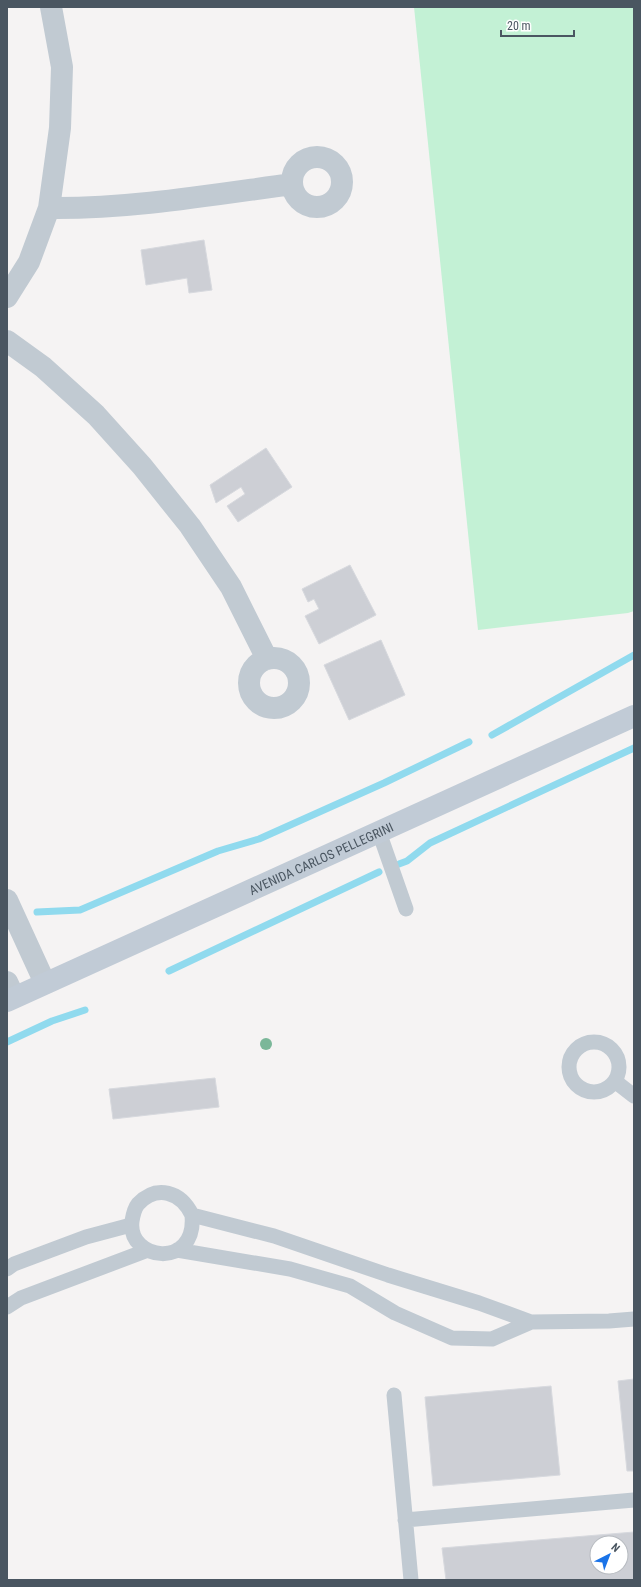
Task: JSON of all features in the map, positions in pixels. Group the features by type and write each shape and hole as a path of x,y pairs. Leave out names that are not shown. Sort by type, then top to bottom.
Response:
{"main road":[{"name":"AVENIDA CARLOS PELLEGRINI","path":"9,993 45,983 634,716"}],"street":[{"path":"7,297 29,262 49,208 60,128 62,67 51,7"},
{"path":"49,208 82,209 157,202 292,184"},
{"path":"7,341 43,367 96,415 142,466 190,526 231,587 267,659"},
{"path":"7,900 45,983"}],"lane":[{"path":"379,832 406,909"},
{"path":"616,1082 634,1096"},
{"path":"152,1194 172,1194 181,1199 192,1215 193,1225 191,1234 186,1243 177,1250 168,1254 157,1254 140,1244 134,1235 131,1225 136,1206 143,1199 152,1194"},
{"path":"192,1215 274,1236 479,1303 531,1322 634,1319"},
{"path":"7,1269 14,1264 86,1237 131,1225"},
{"path":"7,1307 21,1298 148,1250"},
{"path":"177,1250 290,1269 350,1286 396,1313 452,1338 492,1339 531,1322"},
{"path":"394,1395 411,1580"},
{"path":"405,1520 634,1500"}],"green space":[{"path":"414,7 634,7 634,611 628,613 478,630"}],"building":[{"path":"204,240 212,290 189,293 187,278 146,285 141,250"},
{"path":"266,448 292,487 238,522 227,506 245,494 241,487 216,503 210,485"},
{"path":"350,565 376,615 319,644 305,616 319,609 314,599 308,602 302,589"},
{"path":"381,640 405,695 349,720 324,665"},
{"path":"215,1078 219,1107 113,1119 109,1089"},
{"path":"634,1379 634,1471 627,1471 618,1381"},
{"path":"551,1386 560,1475 433,1486 425,1397"},
{"path":"634,1532 634,1580 446,1580 442,1548 589,1536 589,1575 629,1575 629,1535 598,1535"}],"waterway":[{"path":"492,735 634,655"},
{"path":"37,912 80,910 218,851 259,839 384,783 469,742"},
{"path":"399,864 407,861 430,843 634,748"},
{"path":"169,971 379,872"},
{"path":"7,1042 52,1021 85,1010"}]}
